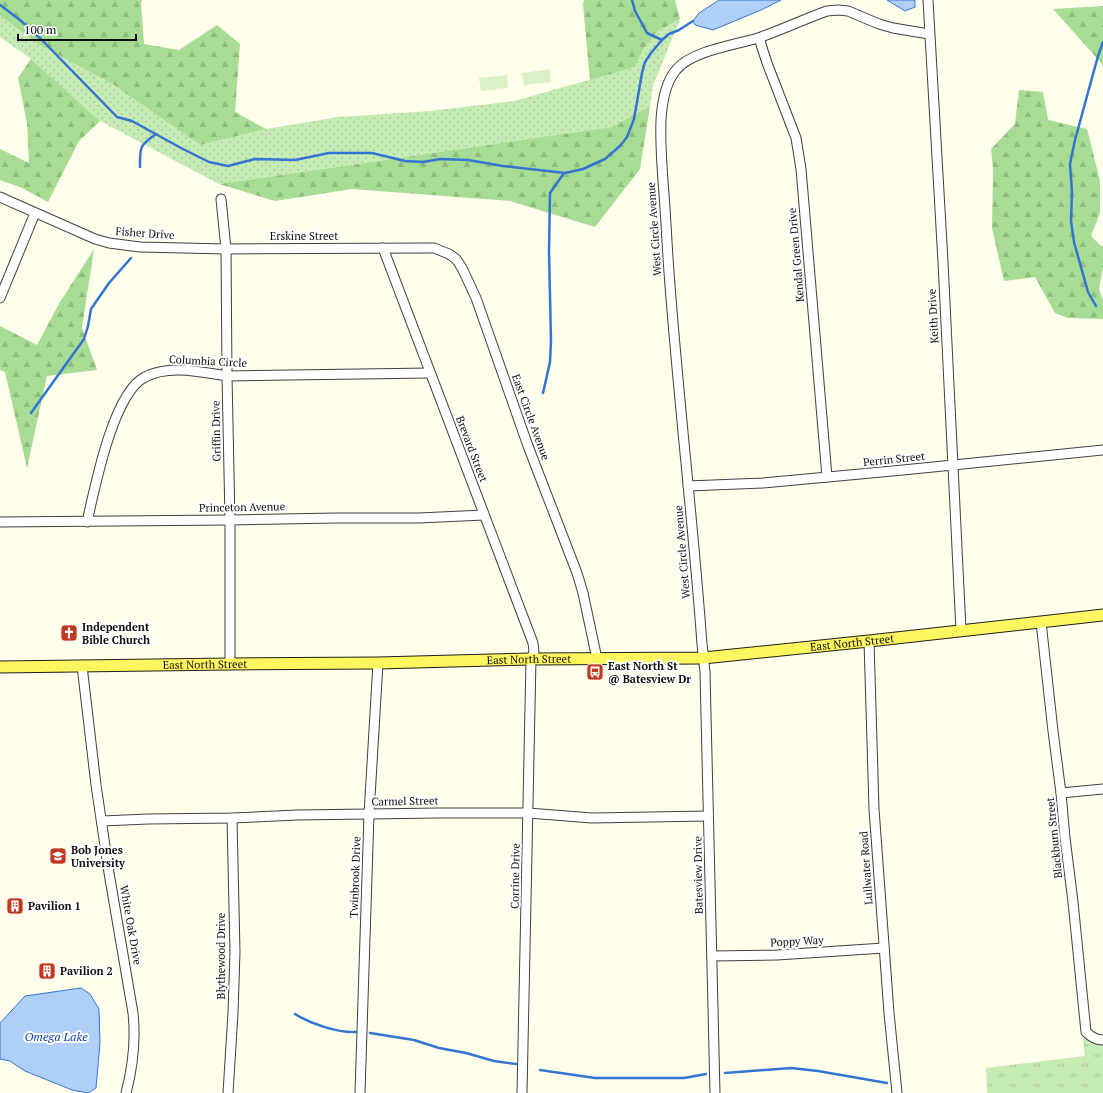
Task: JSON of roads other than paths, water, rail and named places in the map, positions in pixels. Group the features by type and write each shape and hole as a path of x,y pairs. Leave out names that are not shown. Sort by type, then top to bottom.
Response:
{"main road":[{"name":"East North Street","path":"0,667 378,663 531,659 703,658 1103,615"}],"street":[{"name":"Keith Drive","path":"928,0 961,630"},
{"name":"West Circle Avenue","path":"703,658 673,326 661,161 661,130 666,88 671,76 679,66 686,61 701,54 759,38 827,11 848,11 879,24 893,28 930,34"},
{"name":"Kendal Green Drive","path":"759,38 796,138 800,162 827,477"},
{"name":"Fisher Drive","path":"0,197 95,239 109,243 140,247 226,249"},
{"name":"Griffin Drive","path":"221,199 226,249 230,520 230,664"},
{"path":"0,298 35,213"},
{"name":"Erskine Street","path":"226,249 383,248"},
{"name":"Brevard Street","path":"383,248 533,643 534,652 531,659"},
{"name":"East Circle Avenue","path":"383,248 434,248 449,254 456,259 462,268 476,298 530,453 577,574 583,593 597,659"},
{"name":"Columbia Circle","path":"87,522 100,468 120,406 132,387 145,377 162,371 178,370 227,376 430,373"},
{"name":"Perrin Street","path":"688,486 763,483 1103,450"},
{"name":"Princeton Avenue","path":"0,522 419,518 484,515"},
{"name":"Blackburn Street","path":"1041,622 1061,793 1086,1032 1094,1039 1103,1040"},
{"name":"Lullwater Road","path":"869,641 874,809 889,1013 897,1093"},
{"name":"Batesview Drive","path":"703,658 705,672 715,1093"},
{"name":"Corrine Drive","path":"522,1093 531,659"},
{"name":"Twinbrook Drive","path":"360,1093 369,814 378,663"},
{"name":"White Oak Drive","path":"82,666 96,785 135,1032 135,1047 126,1093"},
{"path":"1061,793 1103,789"},
{"name":"Carmel Street","path":"102,821 439,813 528,813 592,818 708,816"},
{"name":"Blythewood Drive","path":"228,1093 235,952 232,818"},
{"name":"Poppy Way","path":"712,956 884,948"}],"water":[{"path":"719,0 781,0 713,30 695,25 693,21 699,13"},
{"path":"887,0 915,0 915,7 905,11"},
{"name":"Omega Lake","path":"81,988 90,994 99,1009 100,1043 96,1088 88,1093 72,1090 25,1071 10,1061 0,1059 0,1023 25,996"}],"waterway":[{"path":"632,0 635,11 647,33 662,40"},
{"path":"0,5 20,20 42,40 117,117 132,121 209,162 228,166 255,159 295,160 329,153 372,153 405,161 423,162 440,159 468,160 503,166 565,173 583,169 605,159 621,145 627,137 634,119 645,62 662,40 669,34 679,30 693,21"},
{"path":"1096,306 1088,292 1074,242 1071,221 1072,192 1070,164 1075,140 1103,42"},
{"path":"140,167 140,155 143,144 156,134"},
{"path":"543,393 550,362 551,341 549,251 550,193 564,173"},
{"path":"31,413 84,339 91,309 109,283 131,258"},
{"path":"295,1014 325,1027 341,1031 356,1032"},
{"path":"370,1033 414,1040 439,1048 466,1053 494,1061 516,1064"},
{"path":"725,1073 791,1068 818,1071 887,1083"},
{"path":"540,1070 595,1078 684,1078 706,1074"}],"place":[{"name":"Independent Bible Church","path":"69,633"},
{"name":"East North St @ Batesview Dr","path":"595,672"},
{"name":"Bob Jones University","path":"58,856"},
{"name":"Pavilion 1","path":"15,906"},
{"name":"Pavilion 2","path":"47,971"}]}
